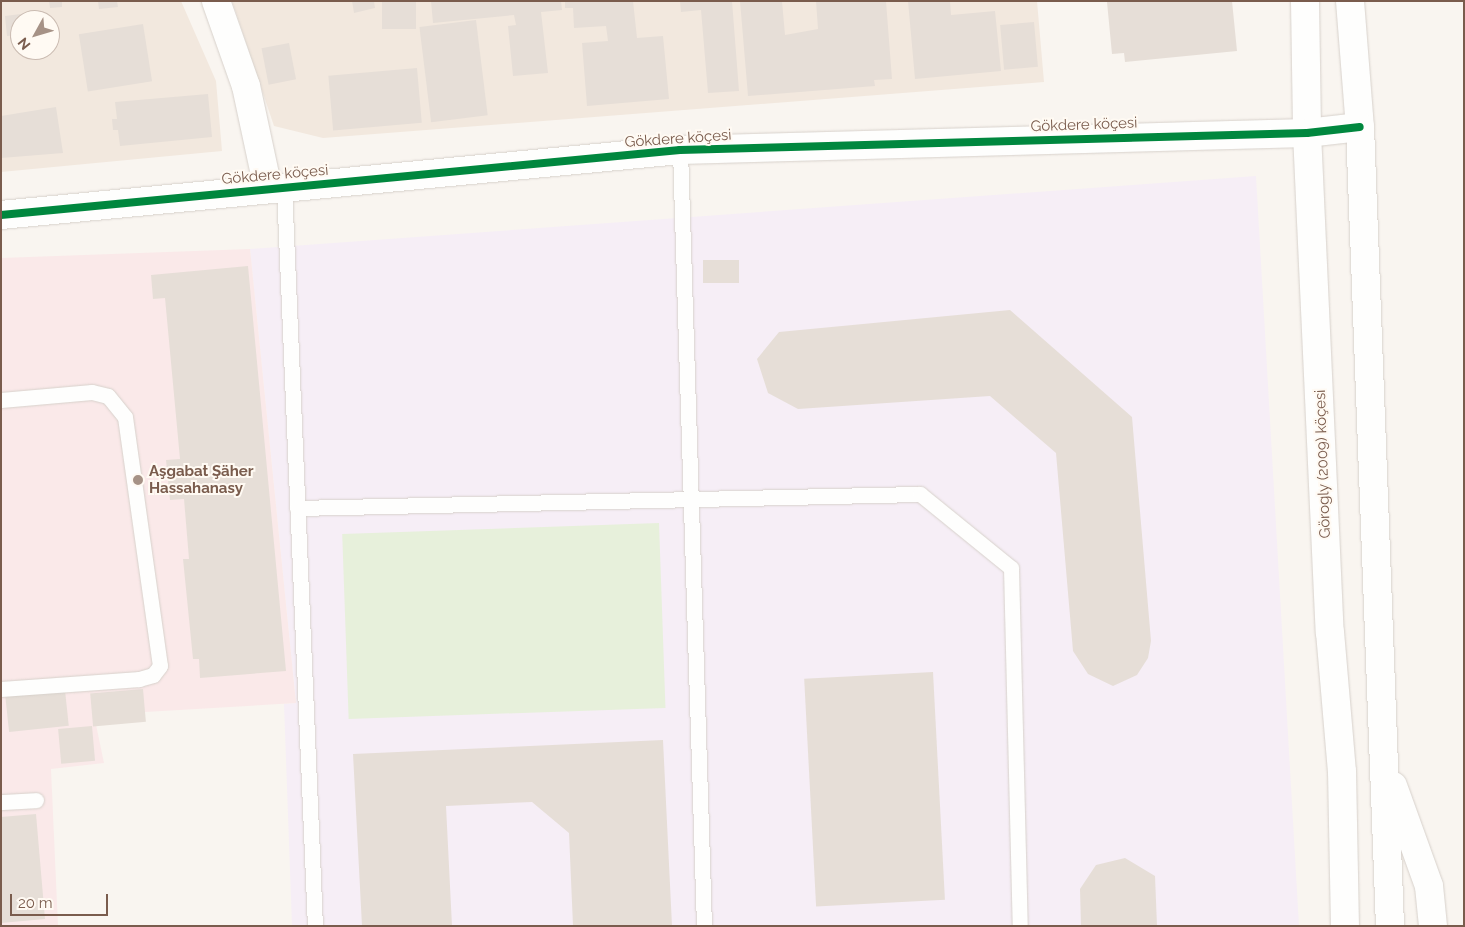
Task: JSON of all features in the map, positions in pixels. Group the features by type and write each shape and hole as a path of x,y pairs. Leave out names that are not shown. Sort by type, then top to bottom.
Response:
{"main road":[{"path":"216,1 246,86 276,188"},
{"name":"Görogly (2009) köçesi","path":"1305,1 1306,133 1330,632 1342,771 1345,926"},
{"path":"1350,1 1360,127 1390,926"},
{"name":"Gökdere köçesi","path":"1,214 680,150 1306,133 1360,127"},
{"path":"1384,762 1429,886 1433,926"}],"lane":[{"path":"680,150 704,926"},
{"path":"276,188 297,508 315,926"},
{"path":"1,400 92,392 108,396 125,417 160,666 153,675 140,679 1,689"},
{"path":"297,508 920,494 1011,568 1020,926"},
{"path":"1,802 36,800"}],"shaded area":[{"path":"1,1 181,1 216,81 222,151 1,172"},
{"path":"232,1 1037,1 1044,82 323,138 274,126"},
{"path":"1256,176 1299,926 292,926 284,704 296,703 250,249"},
{"name":"Aşgabat Şäher Hassahanasy","path":"250,249 296,703 94,715 104,763 51,769 58,926 1,926 1,258"}],"green space":[{"path":"659,523 665,708 349,719 342,534"}],"building":[{"path":"49,1 62,1 62,7 50,8"},
{"path":"98,1 117,1 118,7 99,9"},
{"path":"352,1 374,1 375,8 354,13"},
{"path":"382,1 416,1 416,29 382,29"},
{"path":"431,1 561,1 562,10 541,12 548,73 513,76 508,26 516,25 514,15 433,23"},
{"path":"565,1 633,1 637,38 663,36 669,99 587,106 582,43 608,41 606,26 574,28 573,8 565,8"},
{"path":"680,1 732,1 739,91 708,93 701,10 681,12"},
{"path":"740,1 782,1 785,35 818,29 816,1 886,1 892,79 874,80 875,86 748,96"},
{"path":"908,1 950,1 951,15 995,11 1001,71 915,79"},
{"path":"1232,1 1237,51 1125,62 1124,53 1112,54 1107,2"},
{"path":"10,15 10,36 7,36 5,16"},
{"path":"476,20 488,115 431,122 419,27"},
{"path":"1034,22 1038,67 1004,70 1000,25"},
{"path":"143,24 152,81 88,91 79,34"},
{"path":"289,43 296,79 269,85 262,48"},
{"path":"417,68 422,123 333,131 328,76"},
{"path":"208,94 212,137 120,146 118,130 113,130 112,119 117,119 115,102"},
{"path":"56,107 63,153 1,158 1,116"},
{"path":"703,260 739,260 739,283 703,283"},
{"path":"248,266 286,671 200,678 199,659 193,659 183,559 189,559 184,499 170,500 166,460 180,459 165,298 153,299 151,275"},
{"path":"1010,310 1132,417 1151,641 1148,658 1137,675 1113,686 1088,674 1073,651 1056,453 990,396 798,409 768,393 757,359 779,332"},
{"path":"933,672 945,900 816,906 804,679"},
{"path":"143,689 146,722 93,726 90,694"},
{"path":"65,690 69,726 9,732 5,696"},
{"path":"92,726 95,761 61,764 58,729"},
{"path":"663,740 672,926 573,926 569,833 532,802 446,806 452,926 362,926 353,754"},
{"path":"36,814 45,919 1,923 1,817"},
{"path":"1125,858 1155,876 1157,926 1081,926 1080,889 1096,865"}],"cycle path":[{"path":"1,215 680,150 1307,133 1360,127"}],"place":[{"name":"Aşgabat Şäher Hassahanasy","path":"138,480"}]}
